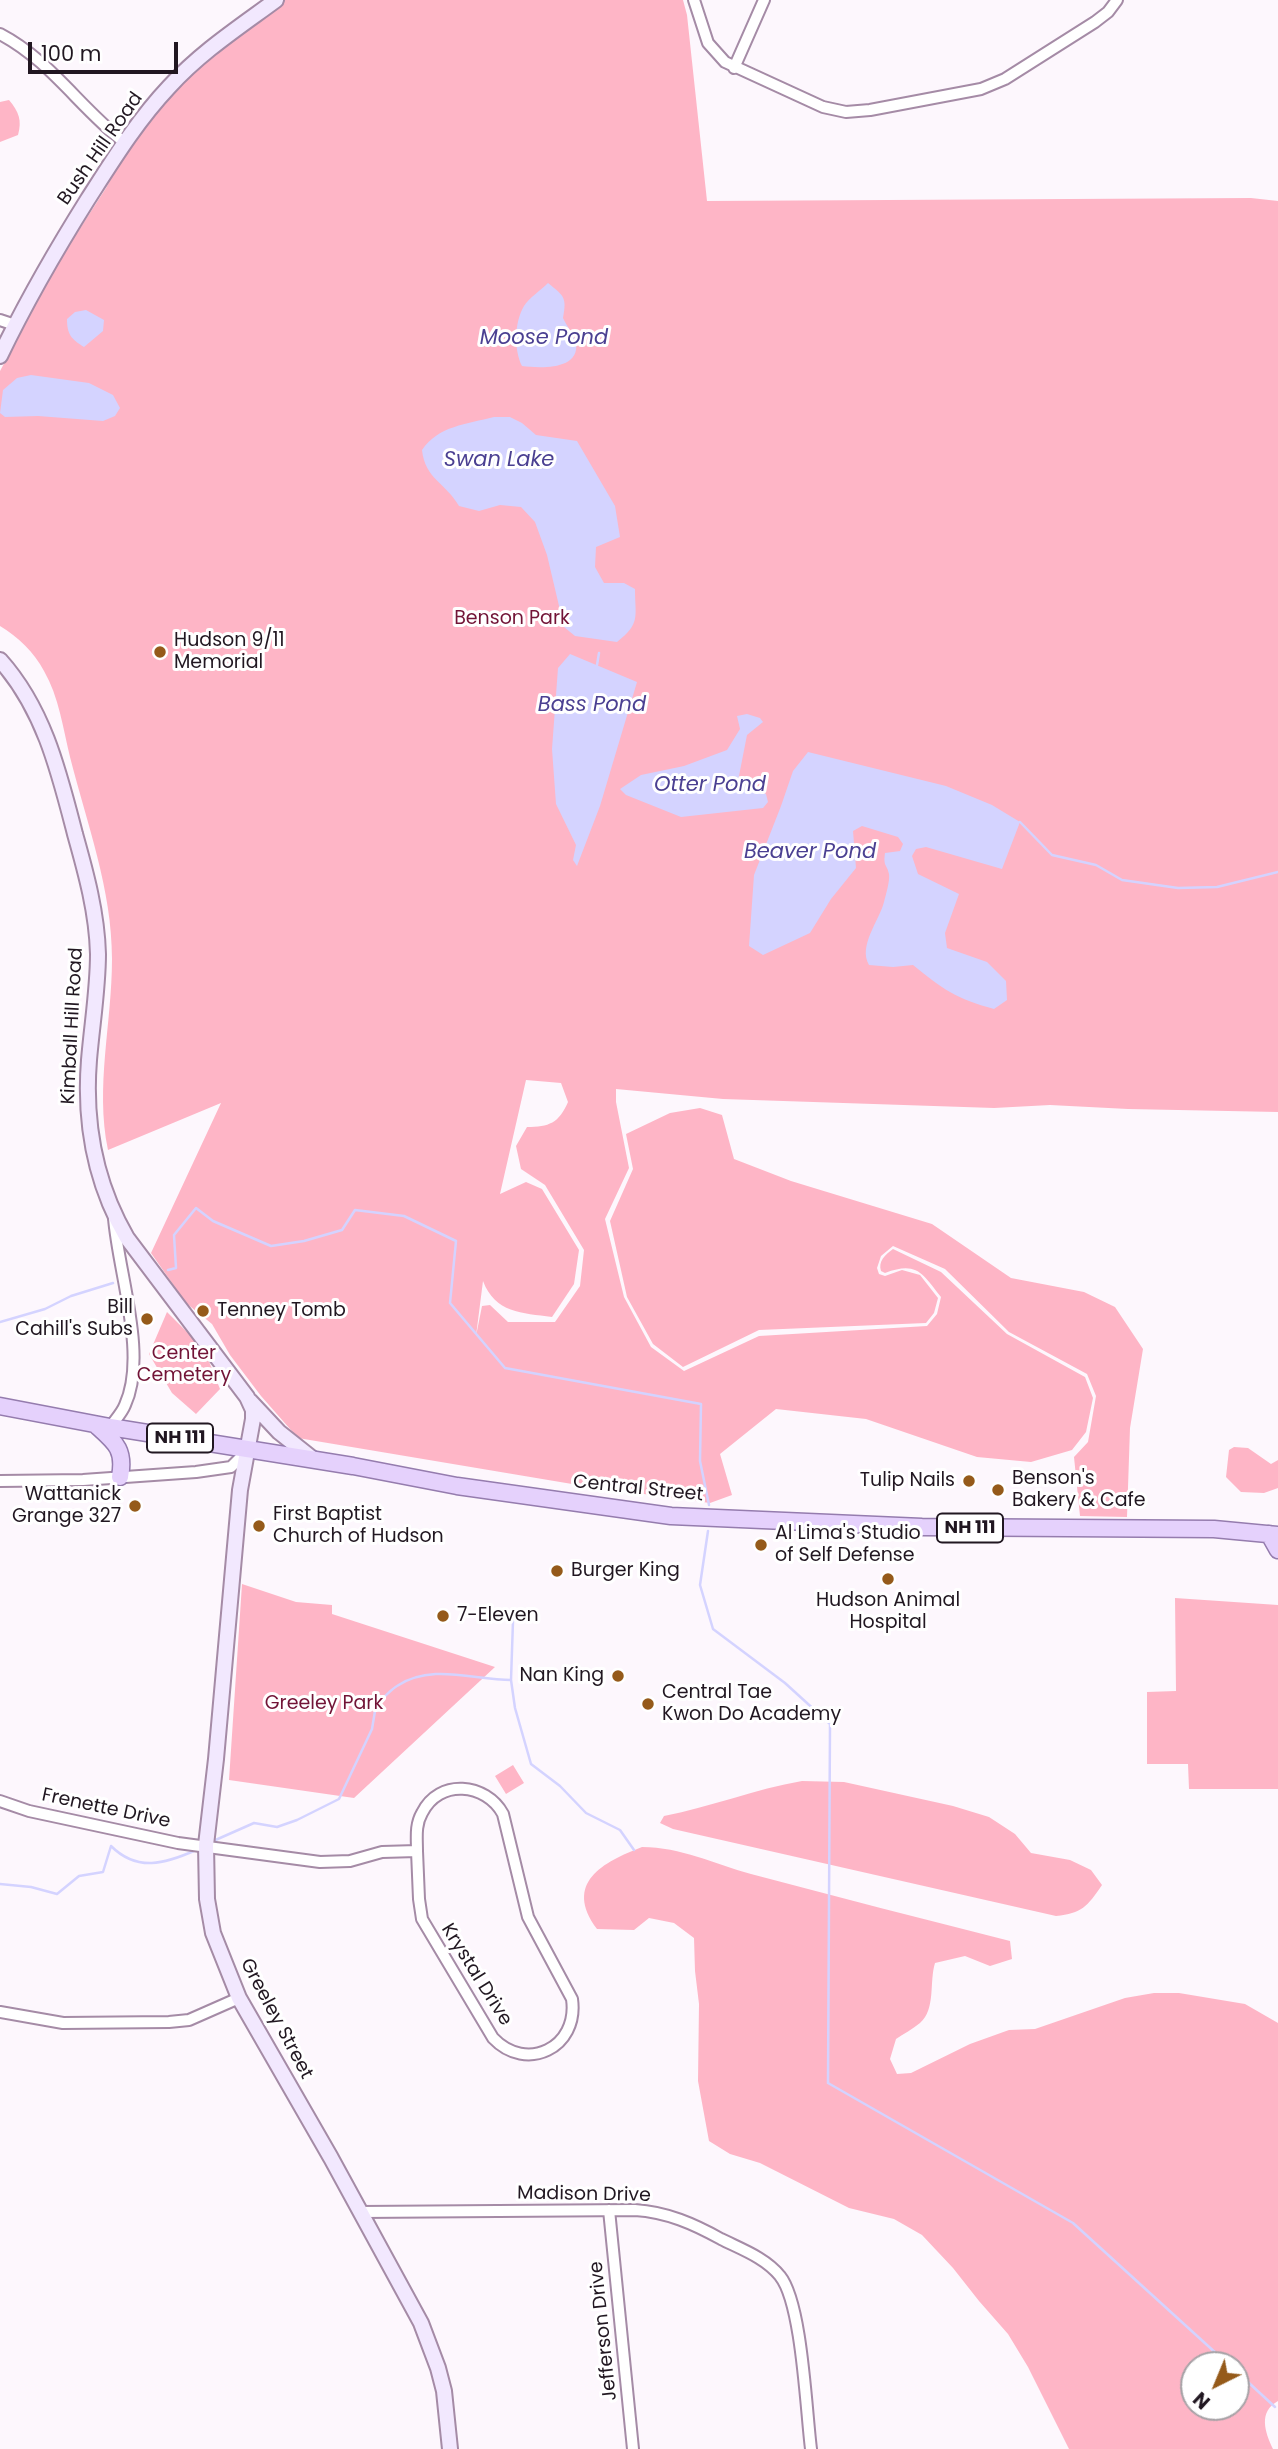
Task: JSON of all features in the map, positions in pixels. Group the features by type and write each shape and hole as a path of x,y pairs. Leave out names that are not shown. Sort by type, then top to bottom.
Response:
{"main road":[{"name":"Central Street","path":"0,1406 457,1486 671,1516 922,1527 1214,1529 1273,1534"},
{"path":"103,1426 122,1455 120,1477"},
{"name":"NH 111","path":"1273,1534 1278,1550"}],"street":[{"name":"Bush Hill Road","path":"0,356 65,236 124,142 153,105 186,70 239,25 276,0"},
{"path":"694,0 708,43 718,56 734,68 823,107 858,112 953,96 1005,79 1101,18 1117,0"},
{"path":"734,68 764,0"},
{"path":"0,34 23,47 57,76 87,111 124,142"},
{"path":"0,320 15,325"},
{"name":"Kimball Hill Road","path":"0,660 31,703 51,747 90,895 98,953 88,1106 93,1152 114,1215 141,1258 247,1397 253,1410 249,1449"},
{"path":"103,1426 125,1407 133,1372 133,1332 115,1235 114,1215"},
{"path":"247,1397 279,1432 313,1459"},
{"path":"0,1481 83,1480 231,1467 249,1449"},
{"name":"Greeley Street","path":"249,1449 240,1490 206,1845 207,1899 213,1933 239,1998 361,2211 421,2323 444,2391 450,2449"},
{"name":"Krystal Drive","path":"460,1788 473,1790 485,1795 500,1808 508,1828 528,1917 572,1999 570,2026 554,2047 535,2054 521,2054 508,2050 492,2038 422,1919 417,1851 416,1832 419,1819 425,1807 440,1794 460,1788"},
{"name":"Frenette Drive","path":"0,1801 41,1814 178,1843 206,1845"},
{"path":"206,1845 335,1863 382,1852 417,1851"},
{"path":"0,2012 63,2023 169,2022 189,2020 239,1998"},
{"name":"Jefferson Drive","path":"609,2210 633,2449"},
{"name":"Madison Drive","path":"361,2211 647,2211 681,2219 754,2256 781,2277 791,2299 798,2333 810,2449"}],"green space":[{"name":"Benson Park","path":"279,0 683,0 687,15 707,201 1251,198 1278,201 1278,1112 1050,1105 994,1108 723,1099 616,1089 616,1102 629,1168 605,1219 624,1297 651,1347 684,1371 759,1336 927,1326 937,1314 941,1297 929,1281 912,1269 885,1273 881,1271 881,1261 893,1249 941,1272 1007,1334 1085,1377 1093,1398 1086,1432 1072,1450 1031,1462 977,1457 866,1419 776,1409 720,1454 732,1495 710,1503 578,1485 298,1438 230,1355 212,1324 186,1303 151,1253 221,1103 108,1150 103,1102 112,959 103,882 53,691 40,664 30,651 0,626 0,371 27,321 43,275 77,233 138,130 188,72","holes":["526,1080 561,1083 568,1102 561,1115 547,1125 527,1127 516,1146 521,1169 545,1185 584,1250 580,1286 555,1322 508,1322 490,1305 482,1306 476,1336 483,1281 495,1300 511,1310 552,1317 574,1284 579,1250 542,1189 526,1182 500,1194"]},
{"path":"9,100 19,116 18,135 0,142 0,102"},
{"path":"700,1108 722,1115 734,1159 791,1181 932,1224 1011,1278 1084,1292 1115,1307 1143,1349 1130,1428 1127,1517 1080,1516 1074,1457 1088,1442 1096,1396 1087,1374 1009,1332 945,1269 893,1246 881,1256 877,1268 879,1274 885,1276 902,1270 920,1275 938,1298 934,1313 926,1323 759,1330 683,1367 653,1344 627,1297 610,1221 633,1169 626,1134 670,1113"},
{"name":"Center Cemetery","path":"167,1312 204,1349 220,1389 196,1414 172,1393 149,1354"},
{"path":"1234,1447 1248,1448 1271,1464 1278,1460 1278,1488 1264,1493 1241,1492 1226,1477 1229,1450"},
{"name":"Greeley Park","path":"242,1584 296,1602 332,1605 332,1614 495,1667 354,1798 229,1780"},
{"path":"1175,1598 1278,1605 1278,1789 1189,1789 1188,1764 1147,1764 1147,1692 1176,1691"},
{"path":"513,1765 524,1783 506,1794 495,1776"},
{"path":"802,1781 844,1782 953,1806 989,1817 1015,1834 1031,1853 1070,1860 1091,1870 1102,1885 1083,1908 1056,1916 673,1829 660,1823 664,1816"},
{"path":"642,1847 670,1850 751,1874 1010,1941 1012,1959 990,1966 965,1956 935,1963 930,2003 925,2017 896,2039 890,2059 897,2074 911,2073 970,2044 1009,2030 1035,2029 1125,1998 1154,1993 1179,1993 1245,2004 1278,2023 1278,2401 1268,2411 1265,2423 1273,2449 1069,2449 1028,2367 1008,2334 922,2235 894,2219 849,2208 760,2163 730,2154 709,2141 698,2081 699,2004 694,1938 674,1923 649,1918 634,1930 597,1929 584,1899 586,1887 592,1876 614,1860"}],"water":[{"name":"Moose Pond","path":"548,283 563,298 563,318 575,340 575,352 572,359 556,366 522,366 516,344 518,320 526,303"},
{"path":"86,310 104,320 103,331 84,347 71,336 67,319 75,312"},
{"path":"31,375 89,383 113,395 120,408 115,416 103,421 38,416 5,417 0,413 3,390 17,378"},
{"name":"Swan Lake","path":"494,417 510,417 536,435 577,441 615,506 620,537 596,547 595,567 604,583 624,583 635,589 635,619 630,630 617,642 575,636 564,627 547,555 535,522 521,507 500,505 479,511 459,506 427,468 422,450 436,436 454,427"},
{"name":"Bass Pond","path":"570,654 637,682 600,806 577,866 573,860 576,845 556,804 552,749 558,668"},
{"name":"Otter Pond","path":"747,714 760,718 763,722 747,735 738,781 766,794 768,802 763,808 681,817 626,795 620,789 641,775 684,766 727,750 740,729 737,716"},
{"name":"Beaver Pond","path":"808,752 946,786 992,805 1020,822 1002,869 926,847 916,849 912,856 918,874 959,894 945,933 947,948 987,962 1006,981 1007,1000 994,1009 950,992 913,965 869,965 866,950 889,880 884,861 885,853 900,851 903,844 898,837 862,826 853,831 856,868 831,899 810,933 763,955 749,946 754,875 793,771"}],"waterway":[{"path":"597,665 599,653"},
{"path":"1020,822 1052,855 1096,865 1122,880 1178,888 1217,887 1278,872"},
{"path":"168,1270 176,1268 174,1235 196,1208 213,1221 271,1246 304,1241 342,1230 355,1210 404,1216 456,1241 450,1303 505,1368 701,1404 700,1461 709,1505"},
{"path":"0,1322 45,1309 71,1296 113,1283"},
{"path":"708,1531 700,1585 713,1629 785,1683 830,1724 828,2083 1073,2223 1214,2351"},
{"path":"513,1621 511,1680 515,1708 531,1764 560,1786 586,1813 620,1830 634,1850"},
{"path":"211,1842 254,1823 277,1827 339,1799 372,1729 376,1705 397,1686 410,1679 438,1674 511,1680"},
{"path":"0,1884 31,1887 57,1894 79,1876 103,1872 111,1846 131,1860 152,1863 173,1859 196,1850"},
{"path":"1250,2384 1275,2407"}],"place":[{"name":"Hudson 9/11 Memorial","path":"160,652"},
{"name":"Tenney Tomb","path":"203,1311"},
{"name":"Bill Cahill's Subs","path":"147,1319"},
{"name":"Tulip Nails","path":"969,1481"},
{"name":"Benson's Bakery & Cafe","path":"998,1490"},
{"name":"Wattanick Grange 327","path":"135,1506"},
{"name":"First Baptist Church of Hudson","path":"259,1526"},
{"name":"Al Lima's Studio of Self Defense","path":"761,1545"},
{"name":"Burger King","path":"557,1571"},
{"name":"Hudson Animal Hospital","path":"888,1579"},
{"name":"7-Eleven","path":"443,1616"},
{"name":"Nan King","path":"618,1676"},
{"name":"Central Tae Kwon Do Academy","path":"648,1704"}]}
